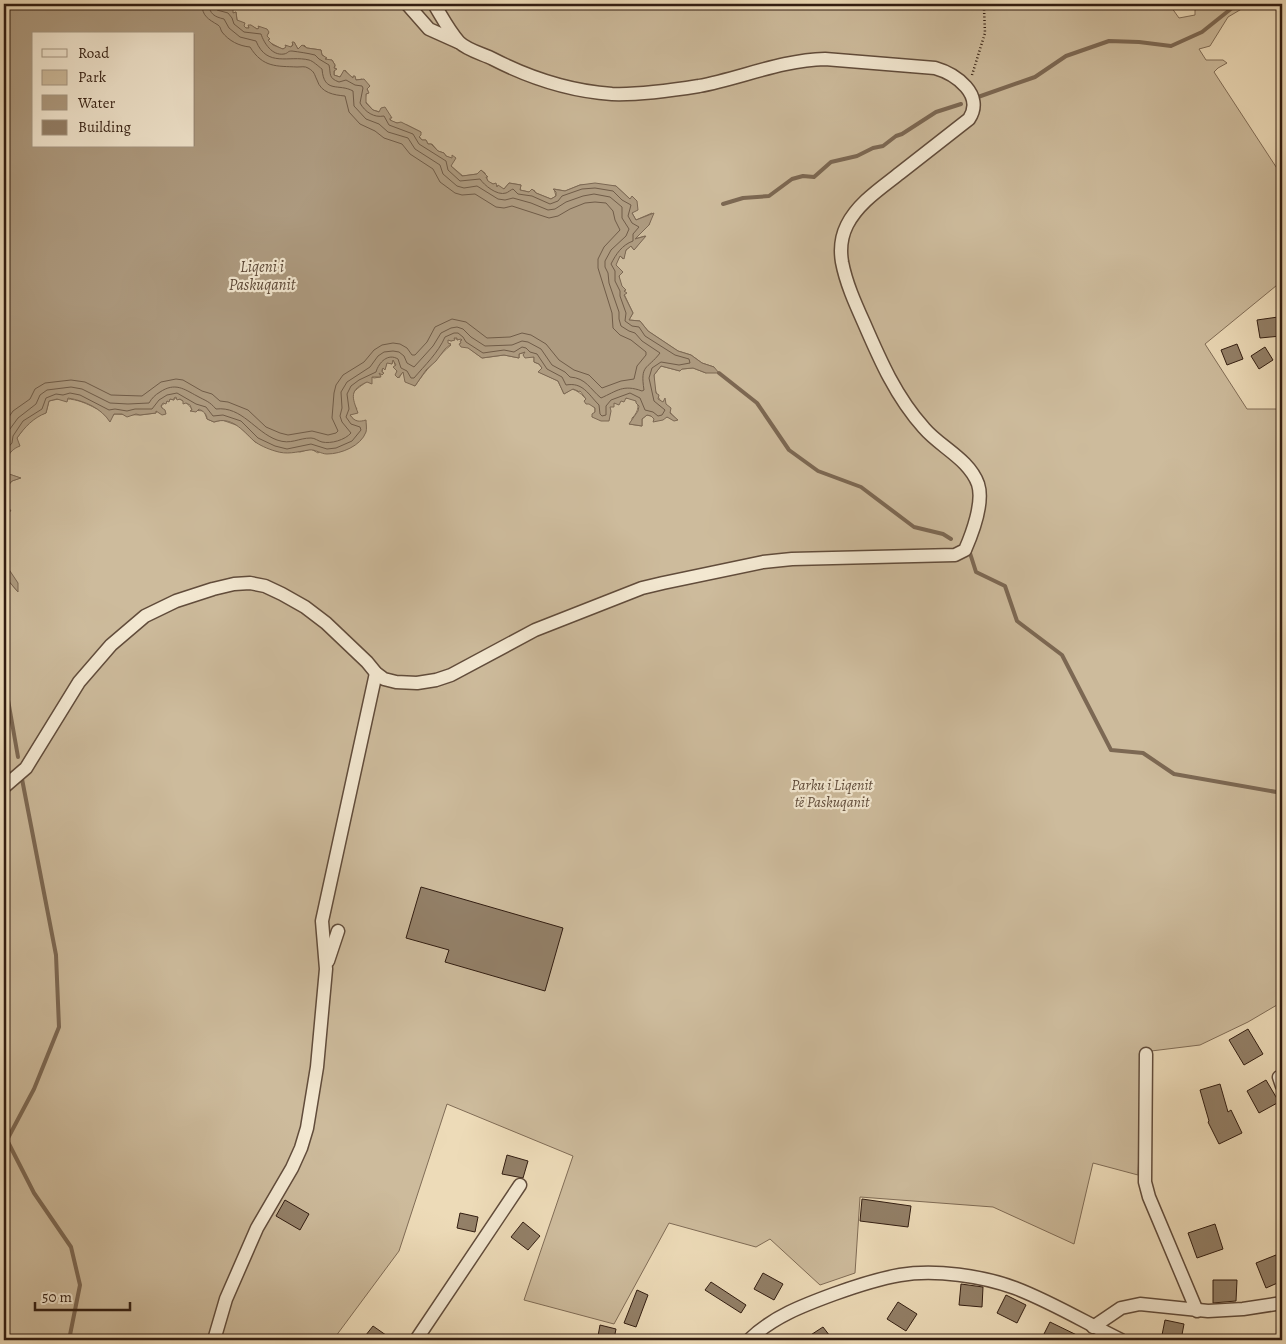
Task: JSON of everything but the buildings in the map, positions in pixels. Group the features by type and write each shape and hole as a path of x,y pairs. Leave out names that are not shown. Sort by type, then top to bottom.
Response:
{"street":[{"path":"4,787 26,768 79,682 111,645 145,616 176,600 234,584 250,583 265,586 282,594 326,622 384,679 396,682 417,683 436,680 472,665 535,630 642,588 714,572 792,559 955,554 964,550 974,525 979,498 978,485 964,463 936,441 923,427 887,375 854,300 842,262 841,247 843,233 862,204 969,119 974,107 974,101 967,88 956,77 946,71 935,68 825,59 791,63 728,80 696,86 630,94 612,94 533,78 429,29 407,4"},
{"path":"434,4 460,44"},
{"path":"214,1340 226,1299 257,1228 292,1168 307,1128 317,1067 326,969 322,921 376,673"},
{"path":"326,969 338,931"},
{"path":"1146,1054 1145,1182 1149,1197 1197,1311"},
{"path":"416,1340 520,1185"},
{"path":"749,1340 772,1322 794,1309 819,1299 872,1281 901,1274 930,1273 988,1280 1015,1288 1120,1340"},
{"path":"1093,1327 1121,1308 1140,1304 1208,1312 1282,1303"}],"path":[{"path":"967,88 984,33 984,8 986,4"}],"green space":[{"name":"Parku i Liqenit të Paskuqanit","path":"219,4 1169,4 1179,18 1195,15 1195,10 1204,4 1250,4 1228,17 1210,46 1199,49 1206,60 1223,60 1227,63 1214,72 1282,176 1282,281 1205,344 1247,409 1282,409 1282,1002 1248,1022 1200,1045 1143,1052 1138,1175 1093,1163 1074,1244 993,1207 860,1197 855,1273 820,1285 770,1239 756,1247 669,1223 614,1324 524,1300 573,1156 447,1104 399,1251 333,1340 4,1340 4,580 7,579 17,591 17,583 4,562 4,513 11,511 4,504 4,495 6,493 5,489 12,481 20,478 9,474 6,465 8,455 27,424 39,415 46,413 49,401 58,399 82,402 112,417 114,414 140,415 156,413 156,410 159,412 162,408 161,406 170,399 174,400 174,398 184,402 192,410 204,411 207,419 214,422 222,420 239,426 255,442 300,452 311,449 318,453 359,422 350,415 357,409 353,403 353,394 372,377 380,377 380,372 382,372 383,368 385,369 387,362 392,364 393,359 397,371 396,375 399,378 403,371 406,380 415,386 432,364 451,345 447,343 448,339 451,341 454,338 457,338 457,340 461,338 462,343 482,358 504,355 519,358 519,354 526,352 523,355 534,357 534,362 542,368 539,372 558,381 564,394 572,389 579,392 595,408 592,417 614,403 627,398 632,399 636,401 638,409 629,424 642,426 642,419 647,415 654,419 667,417 677,420 663,405 655,389 654,375 661,366 680,371 693,368 706,373 714,367 702,363 691,355 678,351 648,331 640,321 629,320 633,313 621,285 619,268 615,265 620,256 623,259 626,250 631,246 634,250 645,236 634,239 649,225 652,213 636,220 632,213 634,200 632,197 631,200 616,186 580,185 565,191 554,189 556,196 551,199 536,193 534,190 529,192 520,190 521,185 509,183 504,189 497,188 496,185 488,182 485,173 481,170 477,174 463,176 451,166 452,159 438,151 432,144 428,144 426,140 422,140 419,136 421,132 407,125 393,122 381,110 380,112 373,110 365,101 368,91 362,79 354,79 345,70 340,77 334,75 335,65 332,60 327,61 322,55 321,50 307,48 304,45 298,49 294,42 291,47 282,49 269,42 266,36 269,33 250,25 249,28 246,28 237,20 236,12 233,13 230,8 226,9"}],"water":[{"name":"Liqeni i Paskuqanit","path":"4,4 219,4 222,7 226,6 224,7 226,9 227,7 230,8 233,4 233,13 236,12 237,20 245,23 244,26 246,28 249,28 248,25 251,25 257,29 259,28 258,26 267,29 269,32 267,36 270,39 268,40 273,45 283,49 286,47 285,45 291,47 293,45 292,42 294,42 298,49 302,45 307,48 321,50 322,55 327,58 325,59 332,60 335,65 334,68 337,69 334,71 334,75 340,77 344,70 353,78 355,76 356,80 364,79 370,86 367,89 369,93 366,94 366,103 373,110 379,112 381,108 385,107 392,118 390,120 397,123 401,122 421,132 419,137 422,140 426,140 428,144 431,144 446,156 452,158 452,155 456,158 451,166 462,176 477,174 481,170 488,177 486,177 488,181 493,184 496,183 497,187 498,185 504,189 509,183 521,185 520,190 529,192 532,189 536,193 551,199 556,196 556,192 553,189 565,191 580,185 595,183 616,186 630,199 632,196 637,201 638,210 632,213 636,220 654,213 649,225 635,239 646,236 634,250 631,246 626,250 624,259 620,256 616,265 623,272 619,276 622,286 626,290 624,291 627,293 624,295 633,313 629,320 640,321 648,331 678,351 691,355 702,363 714,367 719,373 706,373 693,368 680,371 661,366 654,375 656,393 659,395 658,399 663,402 665,398 666,404 671,408 670,413 678,420 674,421 667,417 653,422 654,419 647,415 642,419 642,426 629,424 638,411 639,406 636,401 626,398 619,405 614,403 614,407 610,407 609,421 601,421 592,417 595,408 586,404 584,401 586,399 580,391 578,392 573,389 564,394 558,381 538,372 542,368 534,362 534,357 525,358 523,355 525,352 519,354 519,358 504,355 482,358 468,348 461,347 459,344 461,339 457,340 457,338 454,338 455,340 448,340 448,343 451,344 426,370 415,386 405,382 403,372 398,378 395,375 397,371 393,367 396,365 393,360 392,364 387,363 385,370 383,368 382,372 384,373 382,375 379,373 381,377 372,377 372,384 367,382 357,388 353,398 358,413 350,415 357,421 366,420 366,432 360,441 350,448 338,453 327,454 311,450 288,453 269,449 256,442 231,422 214,422 207,419 199,409 196,412 190,411 192,410 190,405 183,404 183,401 177,400 176,397 174,400 170,399 169,402 167,401 166,404 163,403 161,406 166,414 162,415 156,411 156,413 136,414 127,417 122,414 114,414 110,422 97,409 86,403 68,398 67,402 57,399 49,401 46,413 30,423 17,438 20,446 12,451 8,457 7,465 9,474 21,478 12,481 5,489 6,493 4,495"},
{"path":"4,562 18,583 18,592 7,579 4,580"}],"waterway":[{"path":"978,97 1035,77 1066,56 1109,41 1171,46 1202,32 1237,4"},
{"path":"723,204 743,198 769,196 792,179 803,176 814,177 831,162 857,156 873,148 883,146 936,112 961,104"},
{"path":"719,373 757,403 789,450 818,471 861,487 914,527 943,534 951,539"},
{"path":"969,550 976,572 1005,586 1017,621 1062,655 1111,750 1143,753 1174,774 1282,793"},
{"path":"4,677 18,757"},
{"path":"22,779 56,955 59,1027 34,1089 7,1140 34,1193 71,1247 80,1285 69,1340"}]}
